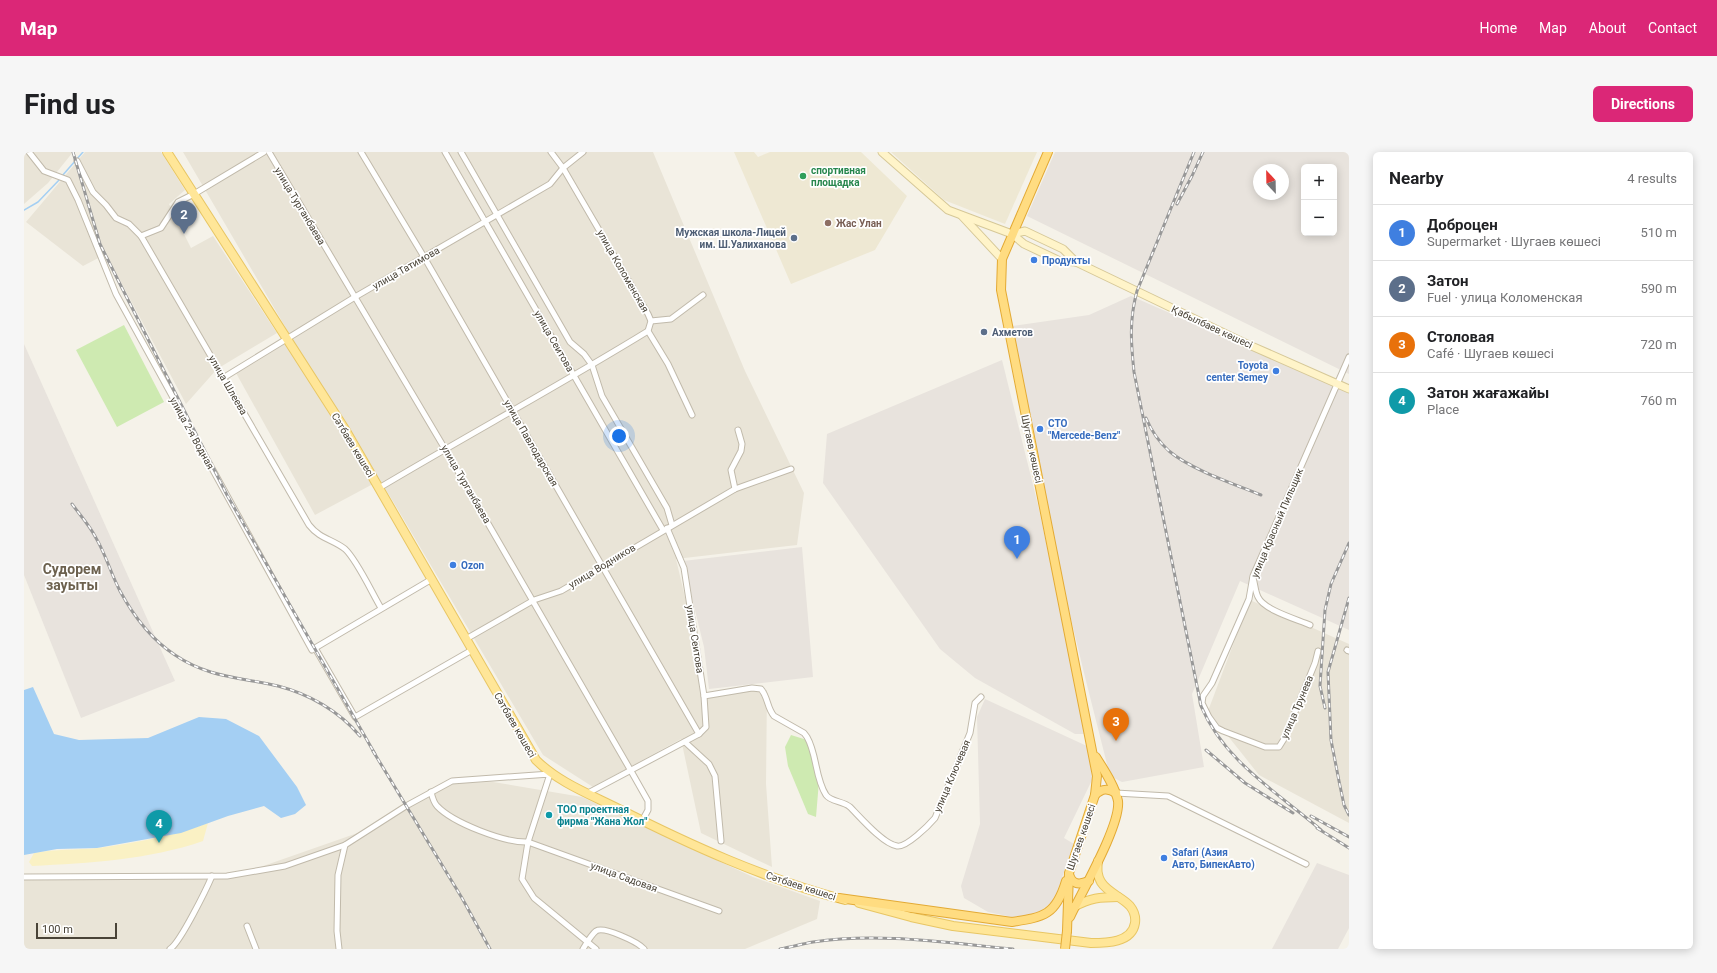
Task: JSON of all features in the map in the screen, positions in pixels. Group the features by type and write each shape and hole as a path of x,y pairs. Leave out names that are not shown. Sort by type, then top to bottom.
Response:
{"highway":[{"name":"Шугаев көшесі","path":"1048,152 1002,259 1001,290 1097,776 1095,795 1069,873 1068,921 1065,949"},
{"name":"Шугаев көшесі","path":"1068,921 1089,880 1111,831 1118,810 1116,793 1093,753"},
{"path":"1095,795 1100,791 1107,789 1116,793"},
{"path":"1069,873 1071,881 1076,884 1081,884 1089,880"},
{"path":"839,898 1012,922 1039,918 1047,913 1059,900 1069,873"}],"main road":[{"name":"Сәтбаев көшесі","path":"167,152 346,431 536,760 550,774 642,821 746,868 839,898 911,917 953,926 1091,943 1106,943 1121,940 1128,934 1134,925 1134,912 1129,905 1102,883 1097,872 1098,859"},
{"name":"Қабылбаев көшесі","path":"882,152 948,210 1012,234 1024,244 1060,260 1076,262 1247,344 1349,389"},
{"path":"961,215 1002,259"},
{"name":"Қабылбаев көшесі","path":"1012,234 1024,231 1063,249 1076,262"},
{"path":"1074,907 1087,899 1118,897"}],"street":[{"name":"улица 2-я Водная","path":"29,152 44,171 68,180 78,200 116,294 312,650 315,648 355,717 472,650"},
{"path":"141,236 161,228 178,202 264,152"},
{"name":"улица Турганбаева","path":"268,152 534,600 631,770 648,801 648,810 642,821"},
{"name":"улица Павлодарская","path":"361,152 424,258 699,734"},
{"name":"улица Сеитова","path":"445,152 574,375 667,528 684,568 704,696 707,720 706,727 699,734"},
{"name":"улица Сеитова","path":"461,152 570,342 584,354 592,365 602,396 667,508 667,528"},
{"name":"улица Коломенская","path":"551,152 563,168 651,321 648,331"},
{"name":"улица Татимова","path":"224,378 286,339 550,184 563,168 584,152"},
{"name":"улица Шлеева","path":"77,161 93,192 116,218 129,224 141,236 309,525 321,537 345,549 352,558 381,608"},
{"path":"651,321 671,319 702,295"},
{"path":"379,488 648,331 668,364 692,415"},
{"name":"улица Красный Пильщик","path":"1265,747 1218,728 1205,711 1202,703 1203,696 1212,683 1249,599 1253,576 1349,358"},
{"path":"735,489 731,470 741,451 742,444 738,430"},
{"name":"улица Водников","path":"466,639 534,600 561,591 735,489 791,469"},
{"path":"1253,576 1258,596 1262,603 1310,625"},
{"path":"315,648 432,579"},
{"name":"улица Трунева","path":"1265,747 1274,748 1281,745 1315,664 1318,651"},
{"name":"улица Ключевая","path":"704,696 752,688 761,689 765,693 771,712 774,716 804,733 807,737 822,788 828,798 847,805 888,843 897,847 903,845 929,825 935,818 970,733 975,703 981,697"},
{"path":"588,793 699,734"},
{"path":"685,742 709,764 715,776 721,841"},
{"path":"24,878 227,876 285,866 345,845 431,792 452,781 550,774 528,842 522,879 534,898 596,949"},
{"name":"улица Садовая","path":"431,792 436,805 472,828 520,842 528,842 719,912"},
{"path":"1116,793 1168,796 1306,864"},
{"path":"339,949 337,931 338,875 345,845"},
{"path":"172,948 206,891 212,876"},
{"path":"247,926 256,949"},
{"path":"583,949 596,932 601,930 632,941 644,949"}],"shaded area":[{"path":"24,152 73,152 48,183 24,204"},
{"path":"85,152 161,152 185,190 169,204 191,248 213,236 277,333 217,369 186,404 106,254 83,266 26,222"},
{"path":"183,152 653,152 745,371 804,493 797,545 676,559 696,644 700,693 767,690 766,784 772,867 701,833 681,739 593,787 543,755 394,503 287,330"},
{"name":"Жас Улан","path":"734,152 754,152 758,157 770,152 861,152 907,196 875,250 791,284"},
{"path":"891,152 1037,152 1005,224 944,200"},
{"path":"1055,152 1349,152 1349,374 1027,216"},
{"path":"1131,296 1349,392 1349,630 1240,581 1192,694 1204,767 1122,782 1110,776 1049,528 1012,326 1089,315"},
{"path":"285,343 373,484 315,515 236,373"},
{"name":"Судорем зауыты","path":"24,344 175,681 81,718 24,575"},
{"path":"1002,360 1038,505 1075,678 1084,734 1075,734 975,678 940,649 823,483 827,434"},
{"path":"802,547 813,677 709,689 704,647 683,561"},
{"path":"1250,600 1349,644 1349,823 1259,775 1208,711"},
{"path":"985,699 1089,747 1092,780 1064,838 1074,844 1054,900 1037,914 1012,917 988,912 964,898 961,886 980,824 977,717"},
{"path":"493,782 582,797 753,877 820,901 817,919 745,949 24,949 24,878 232,877 369,829 449,783"},
{"path":"1317,863 1349,875 1349,928 1338,949 1272,949"}],"green space":[{"path":"124,325 164,402 117,427 76,350"},
{"path":"791,735 807,740 819,781 816,817 808,814 788,766 785,747"}],"sand":[{"path":"208,823 203,841 161,852 119,860 75,864 32,866 29,862 34,853 98,848 126,844 168,835"}],"water":[{"path":"33,687 54,734 79,740 148,738 199,717 226,719 259,736 297,787 306,805 295,814 281,818 264,806 228,816 181,833 97,848 57,849 24,855 24,690"}],"waterway":[{"path":"62,176 83,152"},
{"path":"24,210 38,202 60,179"}],"railway":[{"path":"73,152 100,244 120,284 227,495 375,754"},
{"path":"1194,152 1137,291 1134,302 1131,332 1134,372 1201,706 1211,726 1237,759 1270,789 1321,830"},
{"path":"1177,204 1203,152"},
{"path":"1146,418 1159,440 1178,458 1213,476 1261,495"},
{"path":"72,504 94,534 125,600 144,626 167,649 188,663 213,673 290,689 333,711 360,736"},
{"path":"1325,708 1320,686 1325,610 1331,584 1349,543"},
{"path":"1349,598 1328,672 1331,740 1344,805 1349,815"},
{"path":"1206,750 1245,783 1293,813"},
{"path":"373,751 462,898 490,949"},
{"path":"1311,816 1349,837"},
{"path":"1317,828 1349,848"},
{"path":"780,949 813,942 863,938 888,938 1013,949"}],"place":[{"name":"спортивная площадка","path":"803,176"},
{"name":"Жас Улан","path":"828,223"},
{"name":"Затон","path":"184,234"},
{"name":"Мужская школа-Лицей им. Ш.Уалиханова","path":"794,238"},
{"name":"Продукты","path":"1034,260"},
{"name":"Ахметов","path":"984,332"},
{"name":"Toyota center Semey","path":"1276,371"},
{"name":"СТО \"Mercede-Benz\"","path":"1040,429"},
{"name":"Доброцен","path":"1017,559"},
{"name":"Ozon","path":"453,565"},
{"name":"Столовая","path":"1116,741"},
{"name":"ТОО проектная фирма \"Жана Жол\"","path":"549,815"},
{"name":"Затон жағажайы","path":"159,843"},
{"name":"Safari (Азия Авто, БипекАвто)","path":"1164,858"}],"district":[{"name":"Судорем зауыты","path":"72,578"}]}
